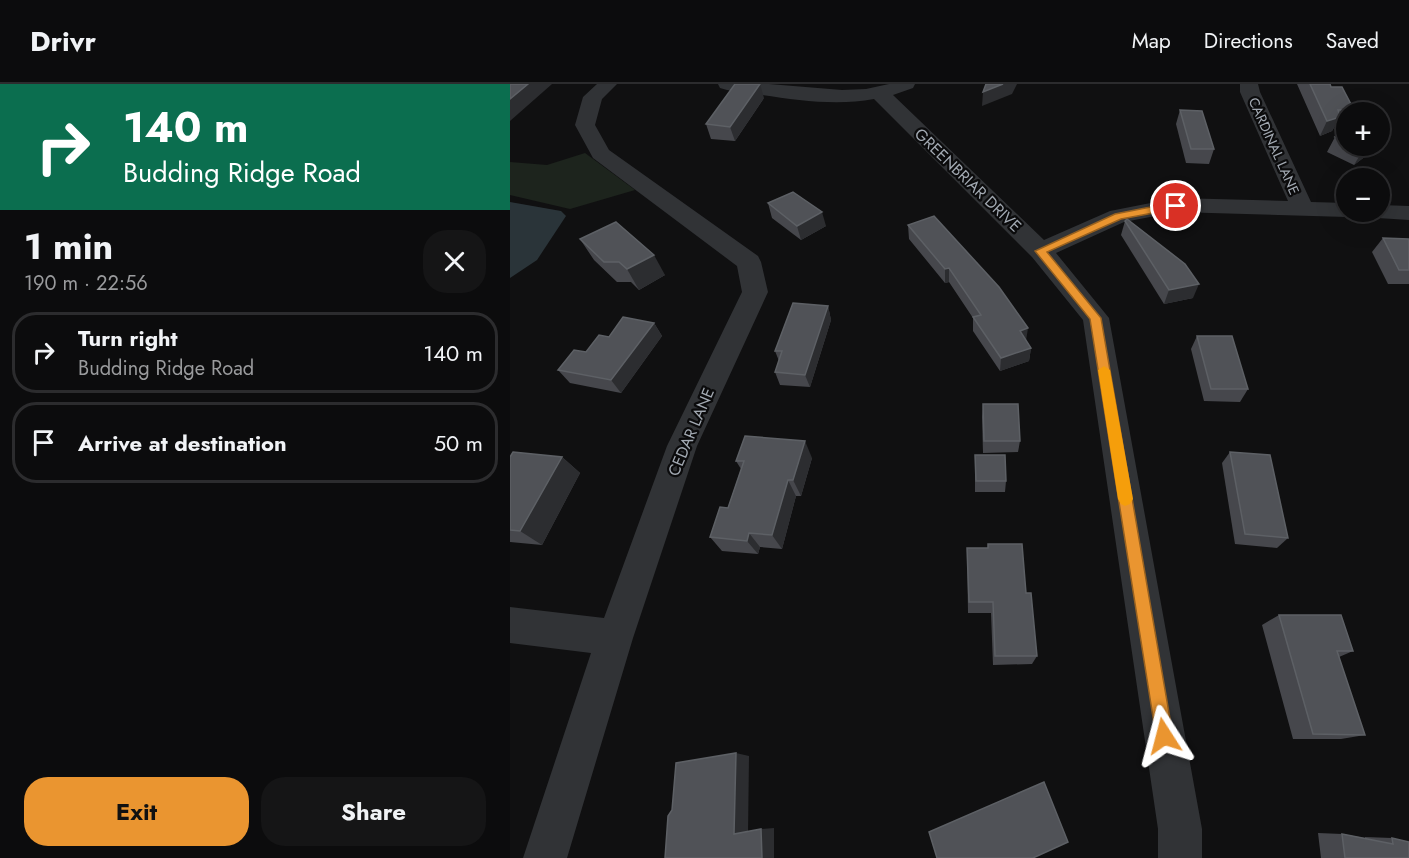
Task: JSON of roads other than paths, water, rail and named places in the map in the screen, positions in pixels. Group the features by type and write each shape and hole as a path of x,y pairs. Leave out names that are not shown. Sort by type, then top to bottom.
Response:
{"street":[{"name":"CEDAR LANE","path":"545,858 615,638 682,446 755,292 749,262 600,154 585,124 593,97 608,84"},
{"path":"727,84 846,97 893,89"},
{"name":"CARDINAL LANE","path":"1249,84 1250,92 1302,208"},
{"name":"GREENBRIAR DRIVE","path":"893,89 1041,251 1096,318 1180,829 1180,858"},
{"path":"1041,251 1118,216 1176,206 1336,210"},
{"path":"1390,213 1409,213"},
{"path":"510,624 615,638"}]}
